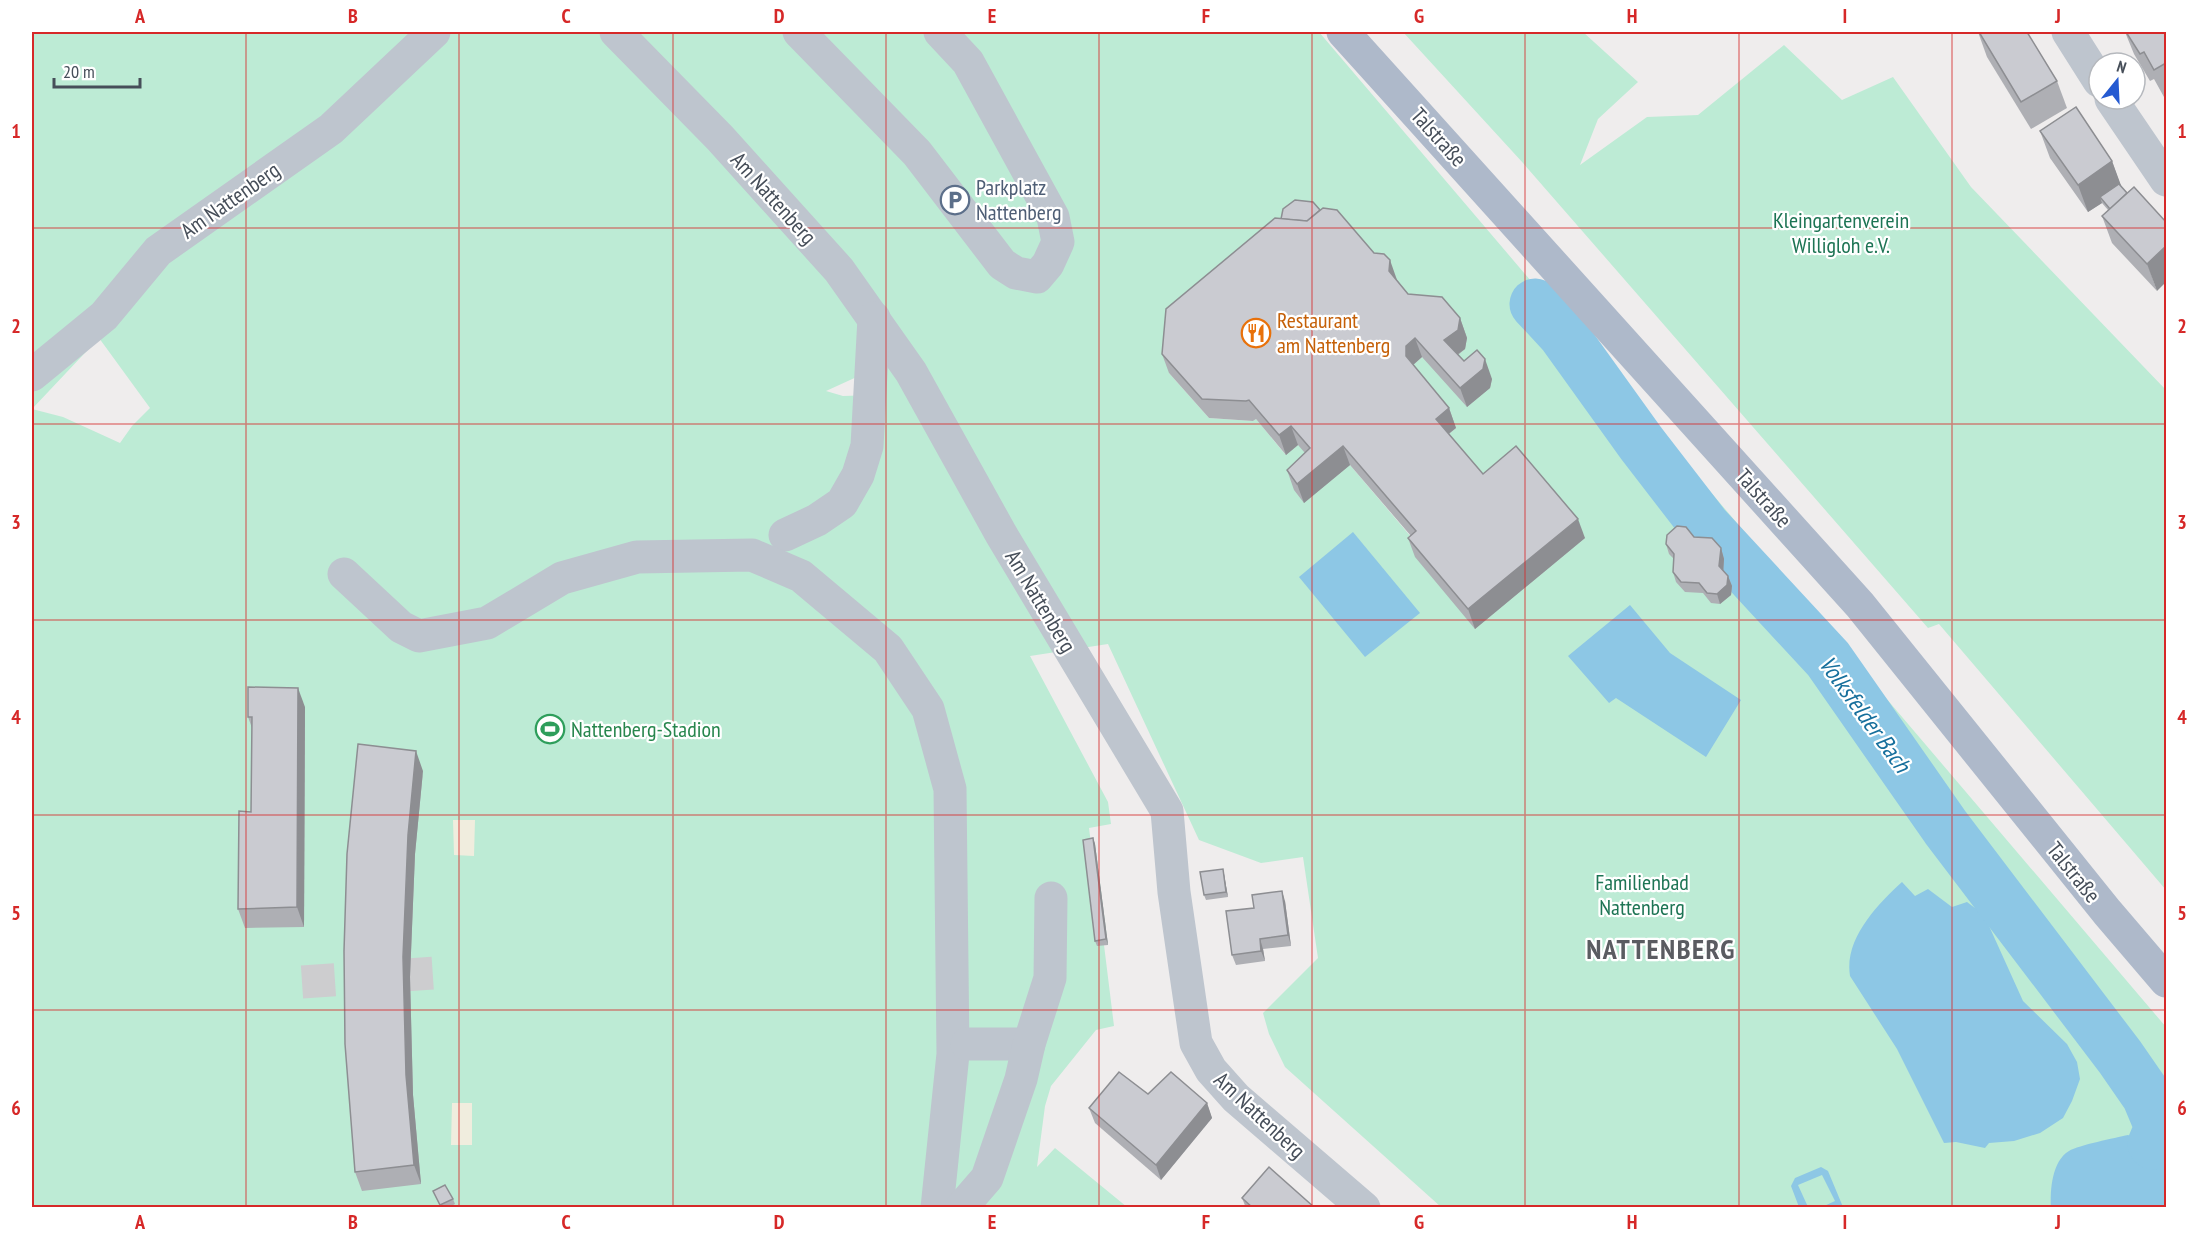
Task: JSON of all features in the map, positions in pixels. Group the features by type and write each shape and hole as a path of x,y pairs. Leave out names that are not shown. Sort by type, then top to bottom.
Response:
{"main road":[{"name":"Talstraße","path":"1343,32 1860,605 2107,912 2166,981"}],"street":[{"name":"Am Nattenberg","path":"32,375 104,316 158,251 331,129 434,32"},
{"name":"Am Nattenberg","path":"616,32 720,138 831,261 911,372 1007,544 1167,811 1174,892 1196,1043 1211,1070 1236,1098 1364,1208"},
{"path":"799,32 917,153 1002,264 1017,273 1037,278 1048,264 1058,242 1053,217 968,62 940,32"},
{"path":"2068,32 2087,62"},
{"path":"2119,111 2166,180"},
{"path":"785,536 817,520 842,503 858,475 867,446 874,318"},
{"path":"344,574 401,627 419,636 487,623 562,578 637,557 752,555 801,576 888,649 928,710 950,789 953,1054 938,1208"},
{"path":"961,1208 987,1178 1021,1079 1029,1044 1050,978 1051,898"},
{"path":"968,1044 1029,1044"}],"green space":[{"name":"Familienbad Nattenberg","path":"32,32 1319,32 2166,1027 2166,1207 1441,1207 1285,1067 1269,1034 1263,1013 1318,958 1303,857 1261,863 1199,840 1108,644 1030,656 1108,802 1111,824 1089,828 1091,844 1095,844 1108,945 1104,945 1114,1026 1096,1030 1051,1086 1045,1106 1037,1167 1055,1148 1127,1207 32,1207","holes":["1397,280 1406,301 1416,316 1471,381 1422,357 1413,365 1413,376 1456,428 1443,438 1490,493 1423,551 1350,465 1298,445 1285,454 1256,419 1253,421 1209,418 1169,373","99,338 150,408 132,426 120,443 63,417 32,409","872,370 875,395 843,396 826,391"]},
{"name":"Kleingartenverein Willigloh e.V.","path":"1403,32 1583,32 1638,82 1598,119 1580,165 1647,117 1698,115 1784,45 1842,100 1893,77 1971,187 2166,390 2166,890 1939,624 1928,628 1523,163"}],"sand":[{"path":"453,820 475,820 474,856 454,855"},
{"path":"452,1103 472,1103 472,1145 451,1145"}],"water":[{"path":"1353,532 1420,613 1365,657 1299,577"},
{"path":"1630,605 1670,653 1741,700 1706,757 1616,698 1609,703 1568,656"},
{"path":"1902,882 1915,896 1928,889 1952,907 1967,902 1975,908 1980,906 2023,1001 2067,1044 2077,1062 2080,1079 2072,1101 2063,1118 2040,1133 2014,1141 1989,1143 1985,1148 1956,1142 1944,1143 1897,1049 1850,976 1849,962 1857,936 1882,901"},
{"path":"2128,1135 2153,1144 2166,1159 2166,1207 2051,1207 2053,1176 2063,1156 2081,1146"},
{"path":"1821,1167 1828,1171 1843,1207 1822,1207 1835,1201 1822,1175 1798,1185 1808,1207 1799,1207 1791,1186 1795,1178"}],"building":[{"path":"1979,32 2027,32 2057,81 2021,102"},
{"path":"2126,32 2166,32 2166,63 2154,70 2147,57 2147,51 2138,51"},
{"path":"2076,107 2112,161 2078,185 2040,131"},
{"path":"2119,184 2127,193 2110,209 2100,197"},
{"path":"2134,187 2166,222 2166,246 2147,264 2102,216"},
{"path":"1295,200 1313,202 1320,210 1307,221 1281,219 1283,209"},
{"path":"1323,208 1337,210 1374,253 1384,254 1390,260 1389,271 1408,294 1442,297 1460,318 1458,330 1444,340 1464,361 1477,350 1485,359 1483,369 1460,388 1415,338 1406,346 1406,356 1449,408 1436,419 1483,474 1516,446 1578,519 1468,609 1408,538 1416,531 1343,446 1297,484 1287,470 1310,448 1291,426 1279,435 1249,400 1202,399 1162,354 1166,309 1275,218 1307,221"},
{"path":"1677,526 1686,527 1694,537 1712,538 1721,548 1719,566 1728,576 1727,585 1717,594 1707,593 1699,583 1681,582 1673,572 1674,554 1666,544 1667,535"},
{"path":"248,687 298,688 297,907 238,909 239,811 251,812 252,717 248,717"},
{"path":"358,744 416,751 408,835 403,957 406,1075 414,1165 355,1172 345,1044 344,951 347,854"},
{"path":"1093,838 1106,939 1095,941 1083,840"},
{"path":"1223,869 1226,892 1204,895 1200,872"},
{"path":"1282,891 1288,935 1260,939 1261,951 1232,955 1226,911 1254,908 1252,895"},
{"path":"1119,1072 1148,1094 1171,1072 1207,1103 1156,1165 1089,1108"},
{"path":"1269,1167 1315,1208 1253,1208 1242,1198"},
{"path":"445,1185 453,1199 440,1205 433,1191"}],"waterway":[{"name":"Volksfelder Bach","path":"1535,304 1562,333 1641,443 1705,526 1828,659 1946,828 2147,1096 2160,1127 2153,1144"}],"tunnel":[{"path":"302,982 435,973"}],"place":[{"name":"Parkplatz Nattenberg","path":"955,200"},
{"name":"Restaurant am Nattenberg","path":"1256,333"},
{"name":"Nattenberg-Stadion","path":"550,729"}],"district":[{"name":"NATTENBERG","path":"1661,948"}]}
